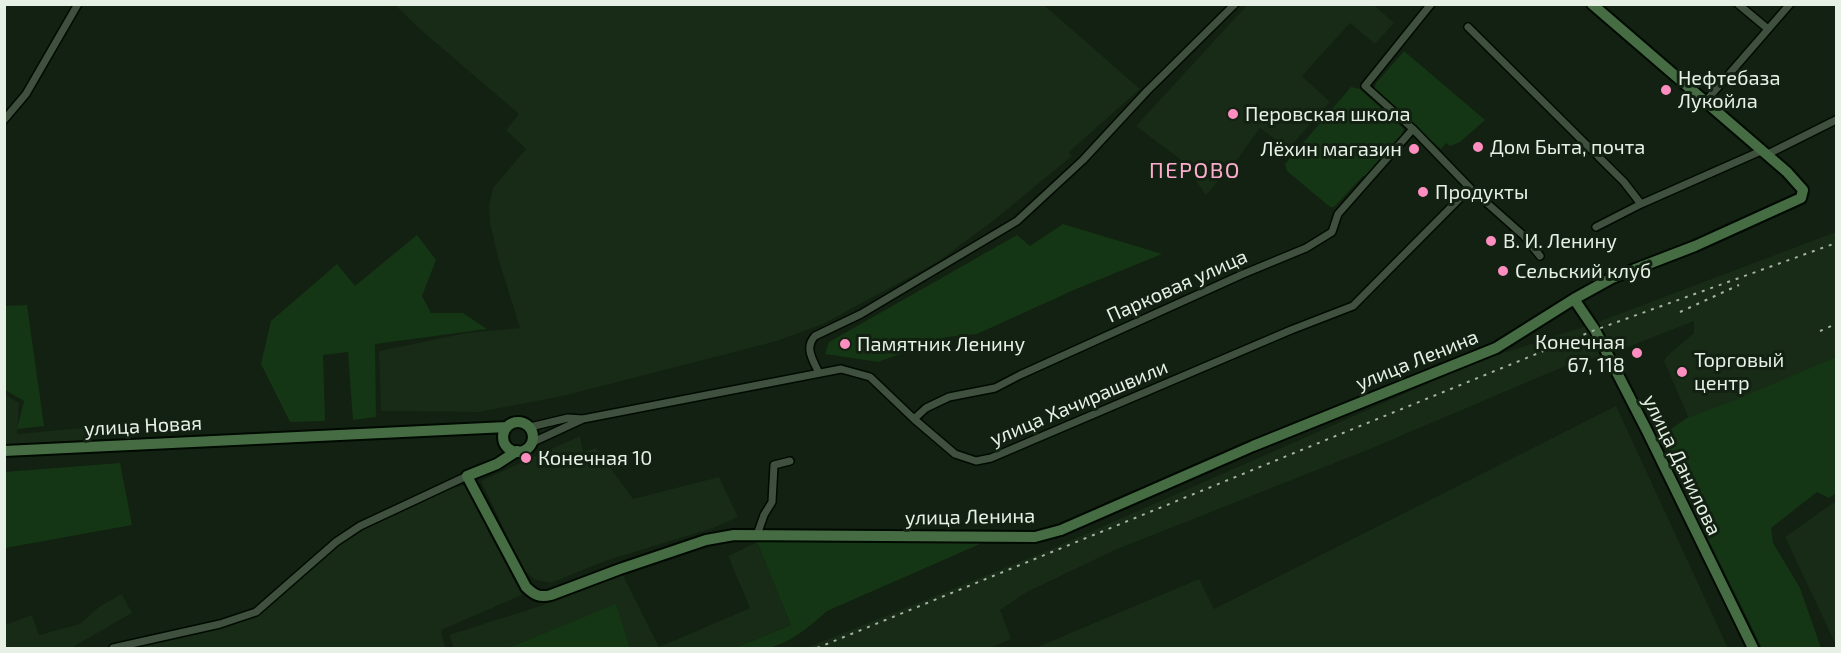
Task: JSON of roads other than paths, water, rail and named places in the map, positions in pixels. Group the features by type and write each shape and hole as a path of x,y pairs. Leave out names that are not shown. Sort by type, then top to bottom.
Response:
{"street":[{"path":"4,120 26,94 64,32 78,4"},
{"path":"819,373 809,349 809,342 815,336 861,314 1017,221 1083,160 1147,91 1235,4"},
{"path":"1431,4 1365,86 1413,129 1470,188 1524,236 1540,256"},
{"path":"1592,4 1764,153"},
{"path":"1738,4 1767,29"},
{"path":"1705,102 1790,4"},
{"path":"1468,27 1616,174 1641,204"},
{"path":"1596,227 1641,204 1764,153 1836,120"},
{"name":"Парковая улица","path":"914,419 926,408 949,397 995,388 1243,274 1306,248 1332,232 1338,214 1413,129"},
{"name":"улица Ленина","path":"467,476 526,587 541,597 551,596 620,569 706,540 734,535 1035,537 1061,530 1253,446 1496,348 1612,278 1706,241 1801,198 1803,190 1801,185 1764,153"},
{"name":"улица Хачирашвили","path":"530,427 568,418 583,419 841,369 870,377 955,454 976,461 991,458 1290,330 1353,306 1470,188"},
{"name":"улица Данилова","path":"1574,299 1595,330 1754,648"},
{"path":"113,648 220,624 256,612 336,542 360,526 491,466 517,451 525,450 531,443 583,419"},
{"path":"491,466 505,435 517,422 530,427 533,433 531,443"},
{"name":"улица Новая","path":"4,451 488,429 505,435"},
{"path":"505,435 511,449 517,451"},
{"path":"757,535 764,515 772,502 774,465 790,461"}],"railway":[{"path":"817,648 1595,330 1836,243"},
{"path":"1680,312 1739,285"},
{"path":"1820,331 1836,324"}],"place":[{"name":"Нефтебаза Лукойла","path":"1666,90"},
{"name":"Перовская школа","path":"1233,114"},
{"name":"Дом Быта, почта","path":"1478,147"},
{"name":"Лёхин магазин","path":"1414,149"},
{"name":"Продукты","path":"1423,192"},
{"name":"В. И. Ленину","path":"1491,241"},
{"name":"Сельский клуб","path":"1503,271"},
{"name":"Памятник Ленину","path":"845,344"},
{"name":"Конечная 67, 118","path":"1637,353"},
{"name":"Торговый центр","path":"1682,372"},
{"name":"Конечная 10","path":"526,458"}],"district":[{"name":"ПЕРОВО","path":"1195,171"}]}
